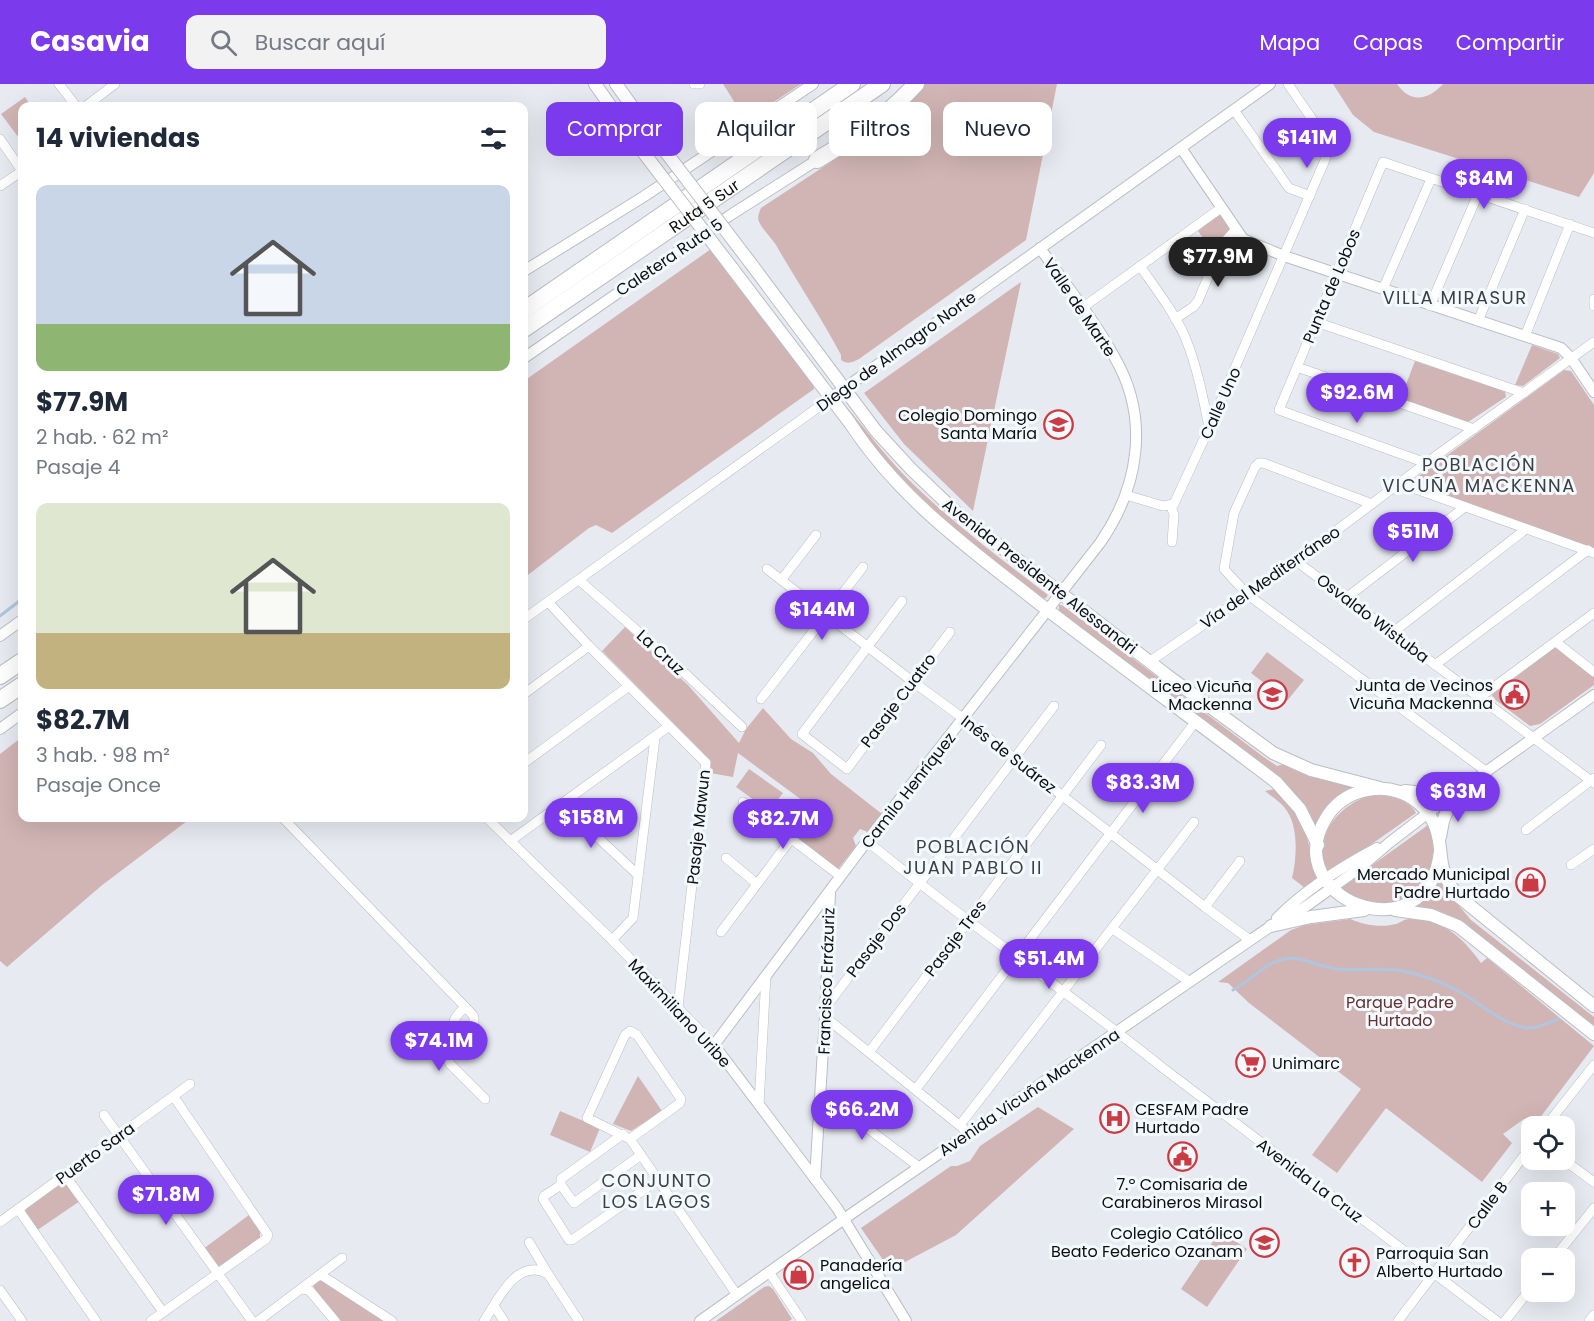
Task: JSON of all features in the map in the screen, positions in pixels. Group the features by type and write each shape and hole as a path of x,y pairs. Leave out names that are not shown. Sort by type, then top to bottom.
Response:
{"highway":[{"name":"Ruta 5 Sur","path":"528,307 852,84"},
{"name":"Ruta 5 Sur","path":"528,326 882,84"},
{"path":"817,160 871,126 900,102 916,84"},
{"path":"0,676 18,664"},
{"path":"0,700 18,688"}],"main road":[{"name":"Avenida Presidente Alessandri","path":"595,84 640,148 831,398 866,449 910,498 957,540 1283,789 1300,809 1318,846"},
{"name":"Avenida Presidente Alessandri","path":"616,84 844,389 893,451 933,492 982,534 1149,662 1279,756 1320,773 1395,790 1411,797 1428,813 1435,825 1445,875 1462,900 1594,1006"},
{"name":"Avenida Presidente Alessandri","path":"1329,884 1319,864 1318,846 1324,821 1341,801 1364,790 1380,788"},
{"path":"1388,909 1406,904 1427,886 1436,870 1443,821 1453,796 1395,790"},
{"path":"1329,884 1347,901 1370,909"},
{"path":"1271,926 1317,916 1370,909 1431,915 1458,926 1594,1034"}],"street":[{"path":"59,84 73,102"},
{"path":"91,102 115,84"},
{"path":"694,84 700,84"},
{"path":"528,269 643,197 813,84"},
{"name":"Diego de Almagro Norte","path":"528,616 1270,84"},
{"name":"Calle Uno","path":"1171,506 1209,428 1325,160 1325,138 1288,84"},
{"path":"1234,110 1289,188 1310,196"},
{"path":"0,139 18,156"},
{"path":"1180,148 1246,241 1430,306 1561,348 1571,358 1594,392"},
{"name":"Caletera Ruta 5","path":"528,355 720,223 817,160"},
{"name":"Punta de Lobos","path":"1426,463 1279,410 1383,162 1431,179"},
{"path":"0,186 18,174"},
{"path":"1383,289 1431,179 1594,232"},
{"path":"1430,306 1478,194"},
{"path":"1082,308 1221,208"},
{"path":"1478,321 1525,209"},
{"path":"1525,336 1570,224"},
{"path":"1175,319 1193,308 1198,301 1221,246 1236,229"},
{"name":"Valle de Marte","path":"1040,248 1116,359 1129,390 1134,417 1136,454 1126,495 1110,530 1060,594"},
{"path":"1140,266 1175,319 1192,355 1209,428"},
{"path":"1594,298 1594,306"},
{"path":"1316,322 1524,393"},
{"name":"Vía del Mediterráneo","path":"1149,662 1296,561 1426,463 1594,342"},
{"path":"1297,367 1474,429"},
{"path":"1372,504 1263,463 1259,464 1255,467 1234,513 1223,567 1246,594 1487,772"},
{"path":"1399,483 1591,552"},
{"path":"1126,495 1162,506 1171,506 1174,515 1172,542"},
{"path":"1346,598 1465,507"},
{"path":"1392,633 1526,529"},
{"path":"782,579 816,535"},
{"path":"1435,665 1591,552"},
{"name":"Osvaldo Wistuba","path":"1296,561 1533,739 1593,780"},
{"path":"761,699 863,567"},
{"name":"Inés de Suárez","path":"767,569 912,681 964,718 1204,907 1250,940"},
{"name":"La Cruz","path":"579,580 674,663 742,727"},
{"name":"Camilo Henríquez","path":"714,1045 840,876 1060,594"},
{"path":"867,646 902,601"},
{"name":"Pasaje Mawun","path":"548,602 589,646 704,759 706,767 678,1007"},
{"path":"1479,698 1594,613"},
{"path":"0,636 18,623"},
{"name":"Pasaje Cuatro","path":"867,646 802,734 847,768 950,633"},
{"path":"1556,642 1594,672"},
{"path":"528,691 589,646"},
{"path":"528,760 629,686"},
{"name":"Avenida Vicuña Mackenna","path":"700,1321 844,1218 1250,940 1305,907 1359,858 1389,843 1594,695"},
{"name":"Pasaje Dos","path":"826,1012 919,884 1054,706"},
{"path":"0,729 18,716"},
{"path":"916,1089 1196,721"},
{"path":"510,841 669,726"},
{"path":"612,940 633,918 655,738"},
{"name":"Pasaje Tres","path":"870,1051 1101,745"},
{"path":"1526,830 1593,780"},
{"path":"743,802 840,876"},
{"path":"562,804 638,874"},
{"path":"287,822 473,1015 475,1022 473,1028 448,1053 448,1060 485,1099"},
{"name":"Maximiliano Uribe","path":"491,822 612,940 714,1045 844,1218 906,1321"},
{"path":"960,1125 1194,822"},
{"path":"720,932 791,839"},
{"name":"Avenida La Cruz","path":"867,841 919,884 1118,1032 1497,1321"},
{"path":"1571,865 1594,849"},
{"path":"726,858 757,884"},
{"path":"1204,907 1240,861"},
{"name":"Francisco Errázuriz","path":"815,1179 826,1012 830,891"},
{"path":"1113,928 1190,982"},
{"path":"759,1105 766,975"},
{"path":"463,1038 453,1023 465,1007"},
{"path":"826,1012 969,1133"},
{"path":"641,1155 574,1203 561,1185 561,1179 626,1136 680,1103 681,1099 632,1031 627,1032 587,1118 626,1136 641,1155 737,1295"},
{"path":"1554,1116 1594,1065"},
{"name":"Puerto Sara","path":"0,1222 190,1084"},
{"path":"821,1093 919,1167"},
{"path":"151,1321 266,1239 268,1235 174,1097"},
{"path":"104,1114 252,1321"},
{"name":"Calle B","path":"1398,1321 1521,1159"},
{"path":"1575,1168 1594,1182"},
{"path":"65,1175 163,1312"},
{"path":"561,1185 543,1199 569,1240 572,1240 658,1180"},
{"path":"1562,1248 1594,1208"},
{"path":"18,1209 96,1321"},
{"path":"528,1242 579,1321"},
{"path":"258,1321 342,1258"},
{"path":"484,1321 514,1278 535,1269 548,1274"},
{"path":"769,1272 802,1321"},
{"path":"321,1275 392,1321"},
{"path":"302,1289 310,1291 334,1321"},
{"path":"0,1290 22,1321"},
{"path":"1505,1321 1521,1301"},
{"path":"494,1306 504,1321"},
{"path":"1589,1321 1594,1315"}],"green space":[{"path":"723,84 801,84 774,102 734,102"},
{"path":"924,84 1057,84 1052,109 1052,102 943,102 943,156 1043,156 1026,240 859,359 846,362 841,360 841,355 825,327 758,217 761,208 840,156 931,156 931,102 907,102"},
{"path":"1333,84 1397,84 1408,95 1420,98 1431,94 1443,84 1594,84 1594,173 1579,197 1374,132 1353,115"},
{"path":"25,97 28,102 18,102 18,137 1,114"},
{"path":"1221,214 1231,230 1221,239 1214,253 1198,231"},
{"path":"711,249 814,389 612,533 596,525 589,528 528,575 528,378"},
{"path":"1021,282 973,511 904,444 864,393"},
{"path":"1532,345 1558,354 1560,358 1523,386 1515,385"},
{"path":"1415,361 1505,391 1506,397 1468,422 1400,400"},
{"path":"1564,370 1571,371 1594,405 1594,549 1412,484 1412,481"},
{"path":"841,401 923,494 1048,595 1046,598 993,560 922,501 880,456"},
{"path":"1059,605 1277,766 1284,764 1359,787 1315,828 1300,800 1282,780 1064,615 1059,611"},
{"path":"625,627 688,685 739,743 746,729 763,708 791,739 813,753 831,774 882,814 868,832 860,829 853,838 856,846 838,869 791,834 810,806 738,753 733,777 710,773 711,761 602,651"},
{"path":"1551,648 1558,648 1594,676 1594,685 1540,724 1530,726 1493,698 1492,694"},
{"path":"1267,652 1304,680 1287,701 1251,673"},
{"path":"18,740 18,822 186,822 101,886 7,967 0,961 0,754"},
{"path":"749,769 783,793 769,811 736,787"},
{"path":"1275,789 1292,807 1305,831 1318,877 1305,888 1292,878 1296,841 1289,814 1265,791"},
{"path":"1368,796 1402,800 1416,813 1328,872 1323,860 1324,837 1337,816 1346,808"},
{"path":"1428,825 1433,856 1429,870 1412,893 1385,904 1368,904 1339,889"},
{"path":"1439,874 1450,895 1471,920 1594,1017 1594,1026 1471,928 1445,914 1411,907 1434,883"},
{"name":"Parque Padre Hurtado","path":"1350,919 1378,926 1412,919 1433,922 1449,930 1463,941 1481,963 1487,958 1594,1046 1541,1116 1521,1116 1521,1121 1503,1134 1512,1143 1482,1182 1386,1108 1337,1173 1312,1155 1361,1089 1249,1003 1228,983 1218,982 1291,930 1305,925"},
{"path":"638,1076 662,1111 631,1131 613,1124"},
{"path":"1038,1107 1074,1129 956,1235 890,1270 861,1228 951,1166 970,1161 980,1146"},
{"path":"560,1111 600,1128 590,1152 550,1135"},
{"path":"59,1183 66,1184 80,1201 36,1231 25,1214 26,1209"},
{"path":"249,1215 260,1231 260,1239 218,1267 203,1249"},
{"path":"1220,1231 1247,1249 1207,1307 1181,1289"},
{"path":"323,1281 386,1321 341,1321 314,1288 313,1284"},
{"path":"769,1286 792,1319 789,1321 716,1321 764,1287"}],"waterway":[{"path":"0,616 18,602"},
{"path":"1233,990 1270,964 1291,958 1331,968 1397,970 1423,976 1470,998 1512,1024 1527,1028 1535,1028 1558,1019"}],"place":[{"name":"Colegio Domingo Santa María","path":"1058,424"},
{"name":"Junta de Vecinos Vicuña Mackenna","path":"1514,694"},
{"name":"Liceo Vicuña Mackenna","path":"1273,695"},
{"name":"Mercado Municipal Padre Hurtado","path":"1531,883"},
{"name":"Unimarc","path":"1251,1063"},
{"name":"CESFAM Padre Hurtado","path":"1114,1118"},
{"name":"7.º Comisaria de Carabineros Mirasol","path":"1182,1156"},
{"name":"Colegio Católico Beato Federico Ozanam","path":"1264,1242"},
{"name":"Parroquia San Alberto Hurtado","path":"1355,1262"},
{"name":"Panadería angelica","path":"799,1274"}],"district":[{"name":"VILLA MIRASUR","path":"1455,298"},
{"name":"POBLACIÓN VICUÑA MACKENNA","path":"1479,475"},
{"name":"POBLACIÓN JUAN PABLO II","path":"973,858"},
{"name":"CONJUNTO LOS LAGOS","path":"657,1191"}]}
